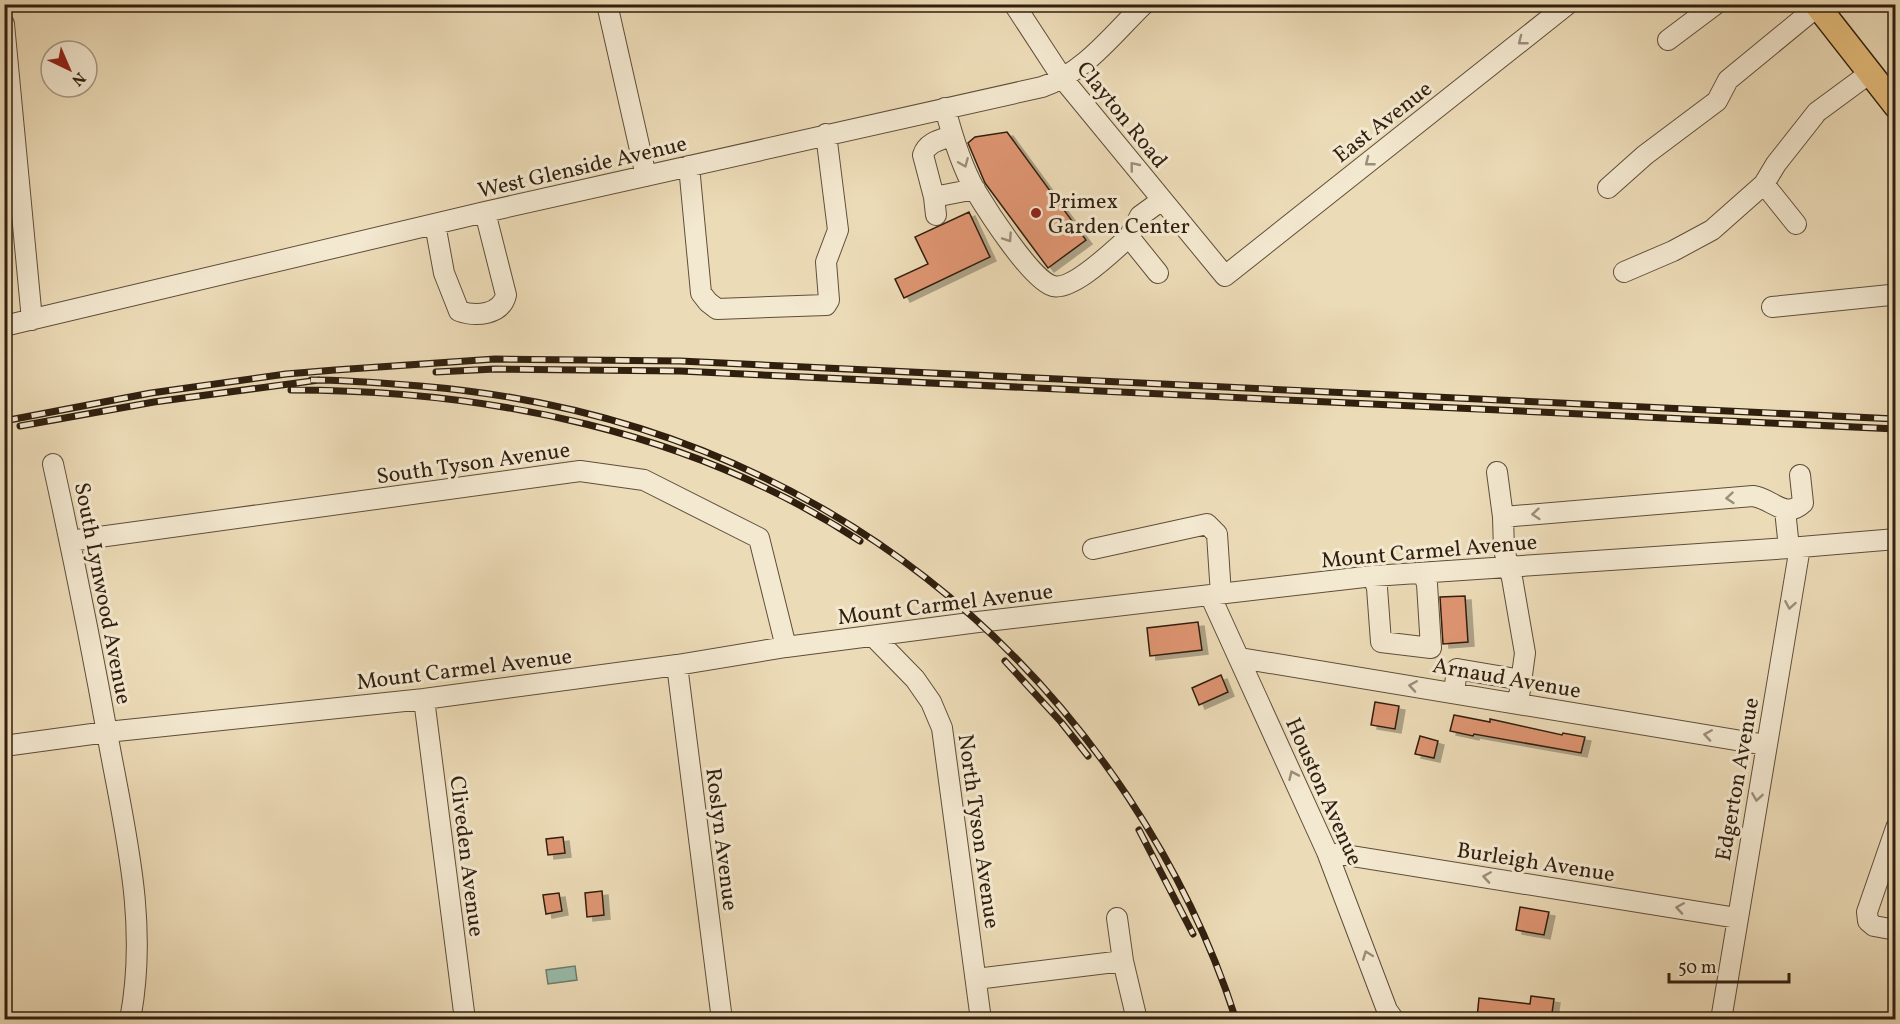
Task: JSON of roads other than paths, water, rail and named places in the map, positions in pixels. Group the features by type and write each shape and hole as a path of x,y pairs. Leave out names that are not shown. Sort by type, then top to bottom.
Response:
{"main road":[{"path":"1817,5 1896,106"}],"street":[{"path":"607,4 646,176"},
{"name":"Clayton Road","path":"1014,4 1063,79 1225,276"},
{"name":"West Glenside Avenue","path":"4,326 485,212 1042,87 1063,79 1082,65 1144,4"},
{"name":"East Avenue","path":"1225,276 1568,4"},
{"path":"1668,40 1716,4"},
{"path":"1608,188 1645,155 1717,100 1728,80 1817,5"},
{"path":"4,24 32,320"},
{"path":"1624,272 1673,251 1712,230 1764,184 1776,164 1817,112 1870,73"},
{"path":"945,108 952,136 975,189 1024,262 1036,275 1053,286 1067,284 1082,276 1129,237 1140,216 1162,200"},
{"path":"689,166 701,293 708,302 717,309 826,305 829,300 826,262 838,230 826,134"},
{"path":"952,136 932,143 923,155 935,206 975,189"},
{"path":"1764,184 1796,224"},
{"path":"435,224 444,273 459,311 468,314 489,312 498,309 504,303 506,295 485,212"},
{"path":"1129,237 1158,273"},
{"path":"1772,308 1890,295 1896,298"},
{"name":"South Lynwood Avenue","path":"53,464 134,875 138,952 130,1020"},
{"name":"South Tyson Avenue","path":"70,542 580,471 644,480 759,538 786,647"},
{"path":"1497,472 1503,517 1504,550 1525,653 1518,704"},
{"path":"1503,517 1753,496 1764,498 1785,510 1797,509 1803,503 1800,475"},
{"name":"Edgerton Avenue","path":"1721,1020 1766,745 1795,547 1785,510"},
{"path":"1093,549 1207,524 1217,534 1215,595"},
{"name":"Mount Carmel Avenue","path":"4,746 107,732 424,699 677,665 786,647 1373,576 1896,539"},
{"path":"1373,576 1377,588 1381,642 1431,648 1427,584 1423,573"},
{"name":"Houston Avenue","path":"1215,595 1240,658 1327,852 1390,1015"},
{"name":"North Tyson Avenue","path":"873,636 915,679 931,702 942,728 981,1020"},
{"name":"Arnaud Avenue","path":"1240,658 1766,745"},
{"name":"Roslyn Avenue","path":"677,665 722,1020"},
{"path":"1454,693 1457,669 1522,680"},
{"name":"Cliveden Avenue","path":"424,699 465,1020"},
{"path":"1895,832 1887,879 1867,912 1868,921 1874,926 1896,930"},
{"name":"Burleigh Avenue","path":"1327,852 1737,918"},
{"path":"1117,918 1123,961 1137,1020"},
{"path":"976,979 1123,961"}],"railway":[{"path":"4,421 151,393 286,374 495,359 680,361 1896,419"},
{"path":"436,372 495,369 680,371 1896,429"},
{"path":"311,380 420,386 528,400 631,426 729,462 822,508 909,565 989,632 1062,710 1128,797 1190,904 1215,961 1236,1020"},
{"path":"20,426 154,402 319,380"},
{"path":"291,390 365,392 440,398 514,409 587,424 658,445 728,471 795,503 860,541"},
{"path":"1005,661 1061,722 1088,756"},
{"path":"1139,830 1193,934"}],"place":[{"name":"Primex Garden Center","path":"1036,213"}]}
